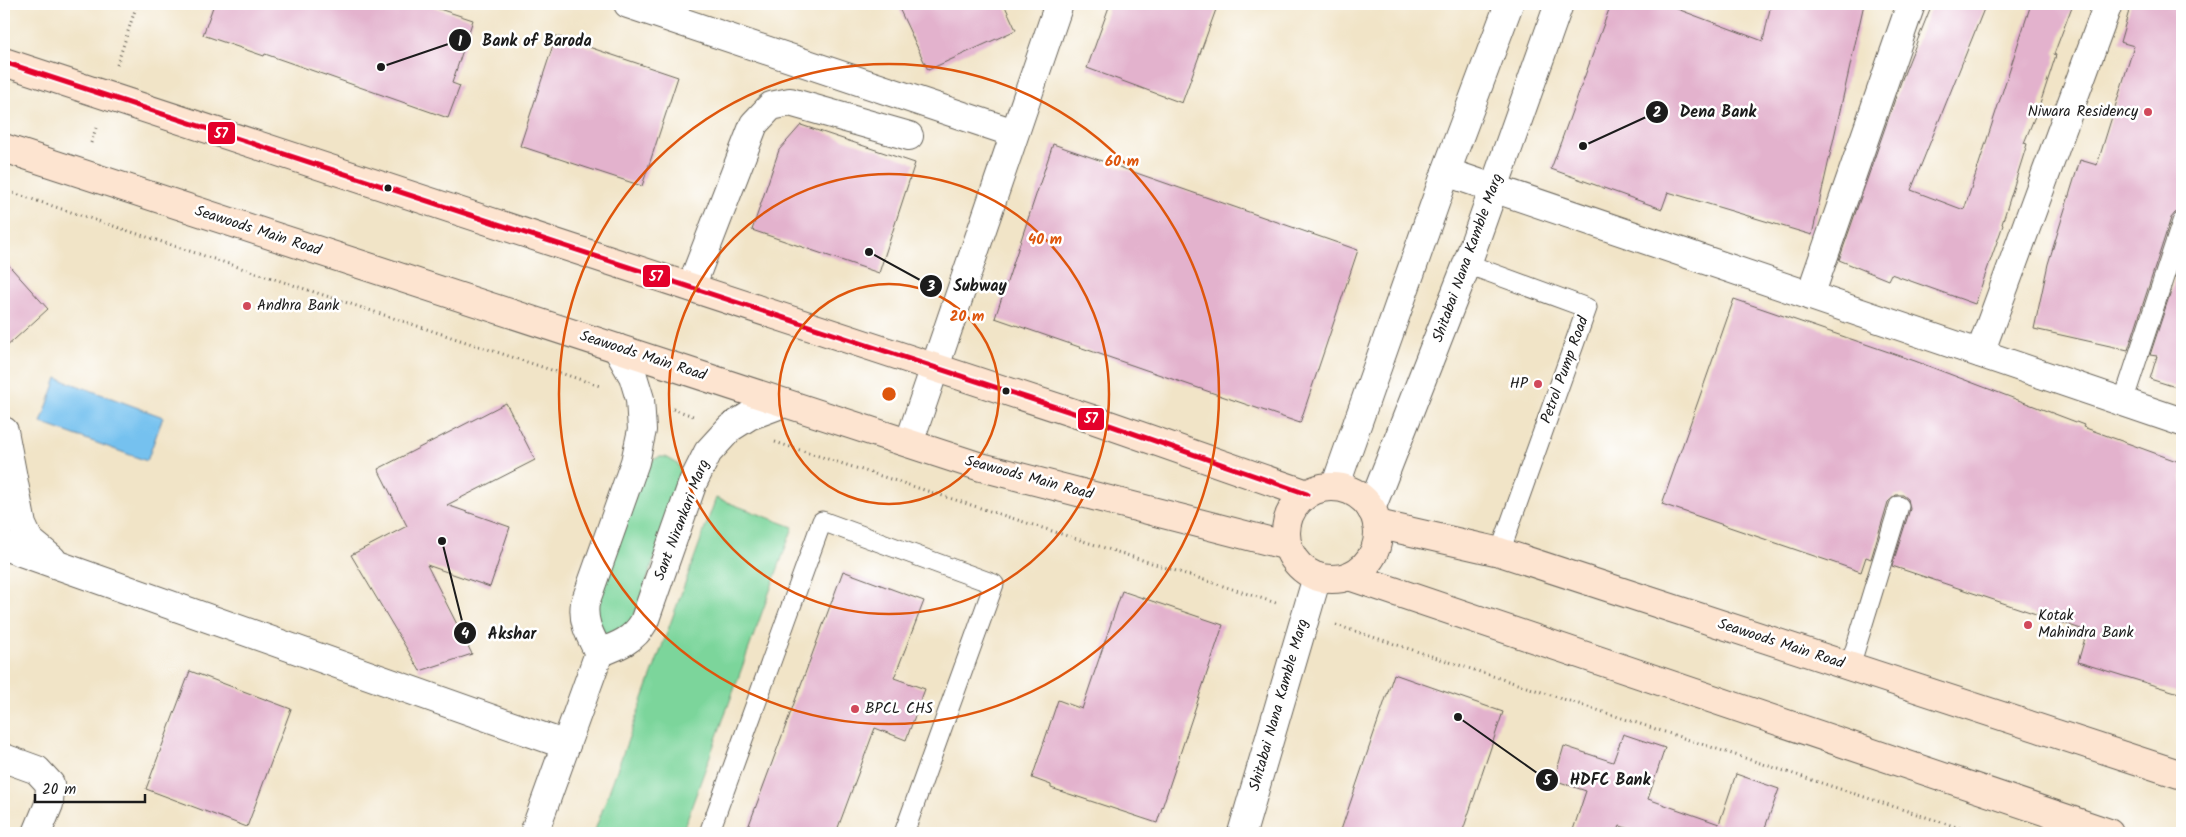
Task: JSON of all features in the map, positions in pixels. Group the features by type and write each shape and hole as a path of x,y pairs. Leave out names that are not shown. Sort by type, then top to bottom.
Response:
{"main road":[{"path":"4,62 1092,419 1306,494"},
{"name":"Seawoods Main Road","path":"4,148 981,467 1288,546"},
{"path":"1334,487 1349,491 1362,498 1374,517 1377,540 1372,556 1363,568 1349,576 1333,579 1317,577 1304,570 1294,560 1285,532 1288,517 1296,504 1306,494 1320,488 1334,487"},
{"name":"Seawoods Main Road","path":"1374,517 1500,552 2182,775"},
{"path":"1349,576 2109,833"}],"street":[{"path":"628,4 1014,133"},
{"path":"909,443 1058,4"},
{"path":"1334,487 1446,172 1509,4"},
{"name":"Shitabai Nana Kamble Marg","path":"1374,517 1467,264 1558,4"},
{"path":"1810,296 1911,4"},
{"path":"1980,354 2108,4"},
{"path":"691,287 754,124 771,106 790,102 909,136"},
{"path":"1446,172 2182,422"},
{"path":"534,833 599,653 583,616 585,602 634,462 642,430 640,399 634,376 617,348"},
{"name":"Sant Nirankari Marg","path":"599,653 637,634 644,622 694,482 708,452 730,428 748,416 784,402"},
{"path":"4,431 22,525 28,540 61,567"},
{"path":"4,546 566,745"},
{"name":"Shitabai Nana Kamble Marg","path":"1242,833 1317,577"},
{"path":"4,758 37,770 50,784 49,804 37,833"}],"lane":[{"path":"2123,402 2182,222"},
{"name":"Petrol Pump Road","path":"1467,264 1587,308 1500,552"},
{"path":"1850,666 1899,506"},
{"path":"709,833 822,521 994,584 904,833"}],"path":[{"path":"4,190 640,399 1269,601 1306,615 1975,833"}],"green space":[{"path":"659,457 666,457 678,464 683,476 633,620 613,635 606,634 600,631 594,605 647,463"},
{"path":"716,498 793,527 682,833 594,833"}],"water":[{"path":"57,378 163,417 147,461 41,423"}],"building":[{"path":"214,4 424,4 473,20 452,83 460,86 448,118 265,54 264,56 203,35"},
{"path":"897,4 1004,4 1016,30 928,70"},
{"path":"1110,4 1218,4 1182,103 1087,68"},
{"path":"1611,4 1664,4 1763,41 1771,4 1864,4 1812,235 1668,192 1662,209 1551,169"},
{"path":"1932,4 1986,4 1911,190 1964,210 2031,4 2073,4 2054,54 2056,55 2040,104 2024,143 2027,144 2003,225 1975,304 1891,274 1888,280 1839,260 1902,79"},
{"path":"2131,4 2170,4 2182,7 2182,211 2175,213 2171,218 2128,350 2034,329 2048,264 2080,160 2097,165 2134,46 2120,42"},
{"path":"556,36 678,77 642,186 520,146"},
{"path":"801,125 915,163 879,273 752,230 779,150"},
{"path":"1053,144 1358,250 1300,423 995,318"},
{"path":"2182,257 2182,389 2150,379 2157,356 2150,355"},
{"path":"4,260 48,309 4,349"},
{"path":"1734,299 1915,361 2084,425 2083,427 2182,463 2182,694 2078,662 2087,631 1892,566 1910,509 1908,499 1903,495 1896,495 1888,502 1871,559 1866,557 1861,572 1662,504"},
{"path":"506,403 535,460 447,505 510,527 490,587 427,565 472,654 420,671 351,555 407,526 378,469"},
{"name":"BPCL CHS","path":"843,571 924,601 894,678 925,689 906,740 875,728 836,833 746,833"},
{"path":"1122,591 1223,625 1157,823 1051,788 1051,785 1032,778 1058,700 1082,709"},
{"path":"190,671 291,709 247,827 146,789"},
{"path":"1394,674 1503,712 1462,833 1340,833"},
{"path":"1623,734 1665,748 1648,799 1719,824 1736,774 1779,789 1763,833 1643,833 1620,826 1617,833 1572,833 1586,791 1554,780 1564,746 1613,762"}],"transit line":[{"name":"57","path":"4,62 1092,419 1307,494"}],"place":[{"name":"Bank of Baroda","path":"381,67"},
{"name":"Niwara Residency","path":"2148,112"},
{"name":"Dena Bank","path":"1583,146"},
{"name":"Subway","path":"869,252"},
{"name":"Andhra Bank","path":"247,306"},
{"name":"HP","path":"1538,384"},
{"name":"Akshar","path":"442,541"},
{"name":"Kotak Mahindra Bank","path":"2028,625"},
{"name":"BPCL CHS","path":"855,709"},
{"name":"HDFC Bank","path":"1458,717"}]}
